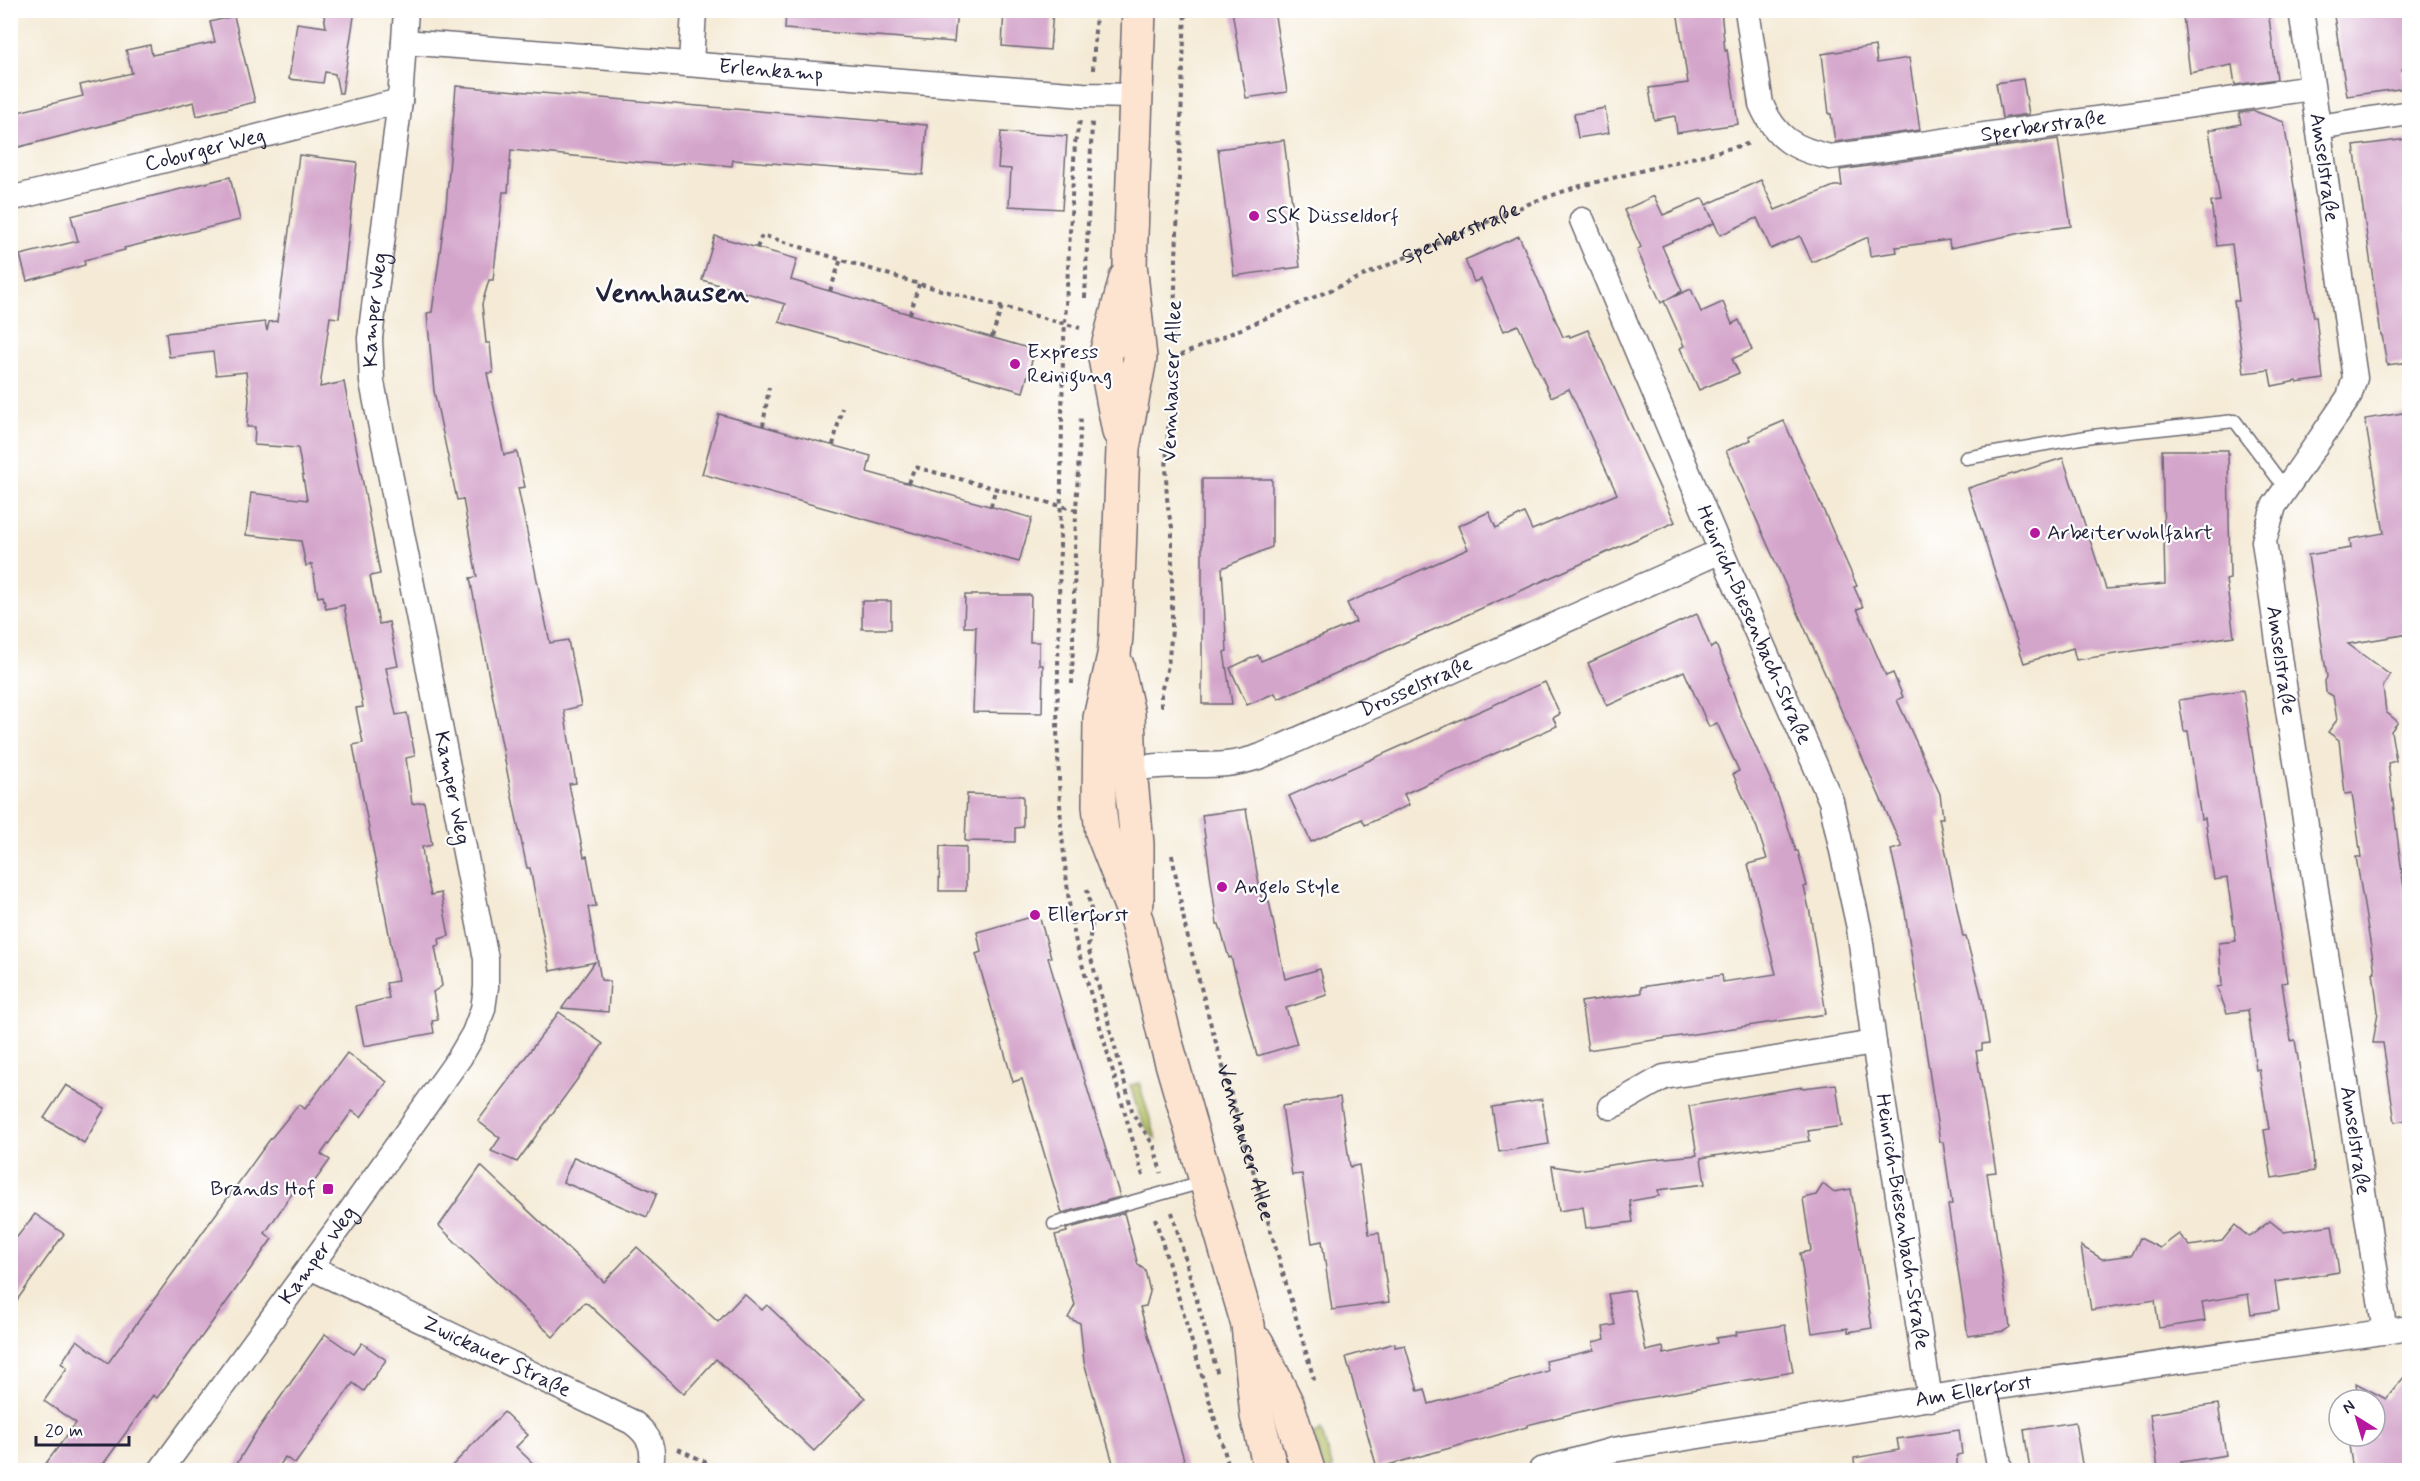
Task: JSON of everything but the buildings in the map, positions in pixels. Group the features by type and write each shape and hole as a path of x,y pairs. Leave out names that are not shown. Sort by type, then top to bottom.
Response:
{"main road":[{"name":"Vennhauser Allee","path":"1139,10 1130,264 1140,358 1123,448 1114,655 1100,718 1137,844 1137,922 1167,1046 1248,1325 1288,1406 1308,1470"},
{"name":"Vennhauser Allee","path":"1248,1325 1257,1416 1271,1470"}],"street":[{"name":"Kamper Weg","path":"160,1470 310,1267 460,1057 483,1009 486,959 372,382 370,338 400,101 406,10"},
{"path":"691,64 694,10"},
{"path":"1747,10 1761,104 1767,117 1771,138"},
{"name":"Amselstraße","path":"2301,10 2355,378 2349,397 2274,506 2264,541 2283,678 2385,1332"},
{"name":"Erlenkamp","path":"404,42 1083,95 1136,96"},
{"name":"Sperberstraße","path":"1771,138 1799,149 1830,157 2312,88"},
{"name":"Coburger Weg","path":"10,199 400,101"},
{"path":"2318,127 2409,113"},
{"name":"Heinrich-Biesenbach-Straße","path":"1582,220 1721,551 1831,801 1859,928 1874,1043 1930,1399"},
{"name":"Drosselstraße","path":"1115,770 1240,764 1721,551"},
{"path":"1611,1107 1664,1077 1874,1043"},
{"name":"Zwickauer Straße","path":"310,1267 624,1417 639,1427 651,1442"},
{"name":"Am Ellerforst","path":"1541,1470 1613,1450 1985,1389 2409,1328"},
{"path":"1985,1389 2000,1470"},
{"path":"650,1470 653,1461 651,1442"}],"lane":[{"path":"1966,458 2092,436 2235,421 2285,488"},
{"path":"1054,1224 1206,1181"}],"path":[{"path":"1093,78 1096,10"},
{"name":"Vennhauser Allee","path":"1161,716 1161,692 1168,666 1172,623 1172,527 1168,515 1167,484 1185,10"},
{"name":"Sperberstraße","path":"1173,359 1533,202 1573,188 1771,138"},
{"path":"757,248 762,236 919,284 1084,329"},
{"path":"830,291 841,259"},
{"path":"910,314 919,284"},
{"path":"992,338 1002,306"},
{"path":"763,426 769,387"},
{"path":"833,445 842,408"},
{"path":"908,483 915,467 1076,510"},
{"path":"991,506 995,489"},
{"name":"Vennhauser Allee","path":"1170,844 1186,931 1212,1029 1318,1393"},
{"path":"651,1442 678,1449 723,1470"}],"green space":[{"path":"1139,1083 1157,1141 1139,1115 1130,1085"},
{"path":"1321,1430 1333,1470 1324,1470 1313,1435"}],"place":[{"name":"SSK Düsseldorf","path":"1254,216"},
{"name":"Express Reinigung","path":"1015,364"},
{"name":"Arbeiterwohlfahrt","path":"2035,533"},
{"name":"Angelo Style","path":"1222,887"},
{"name":"Ellerforst","path":"1035,915"},
{"name":"Brands Hof","path":"328,1189"}],"district":[{"name":"Vennhausen","path":"672,293"}]}
